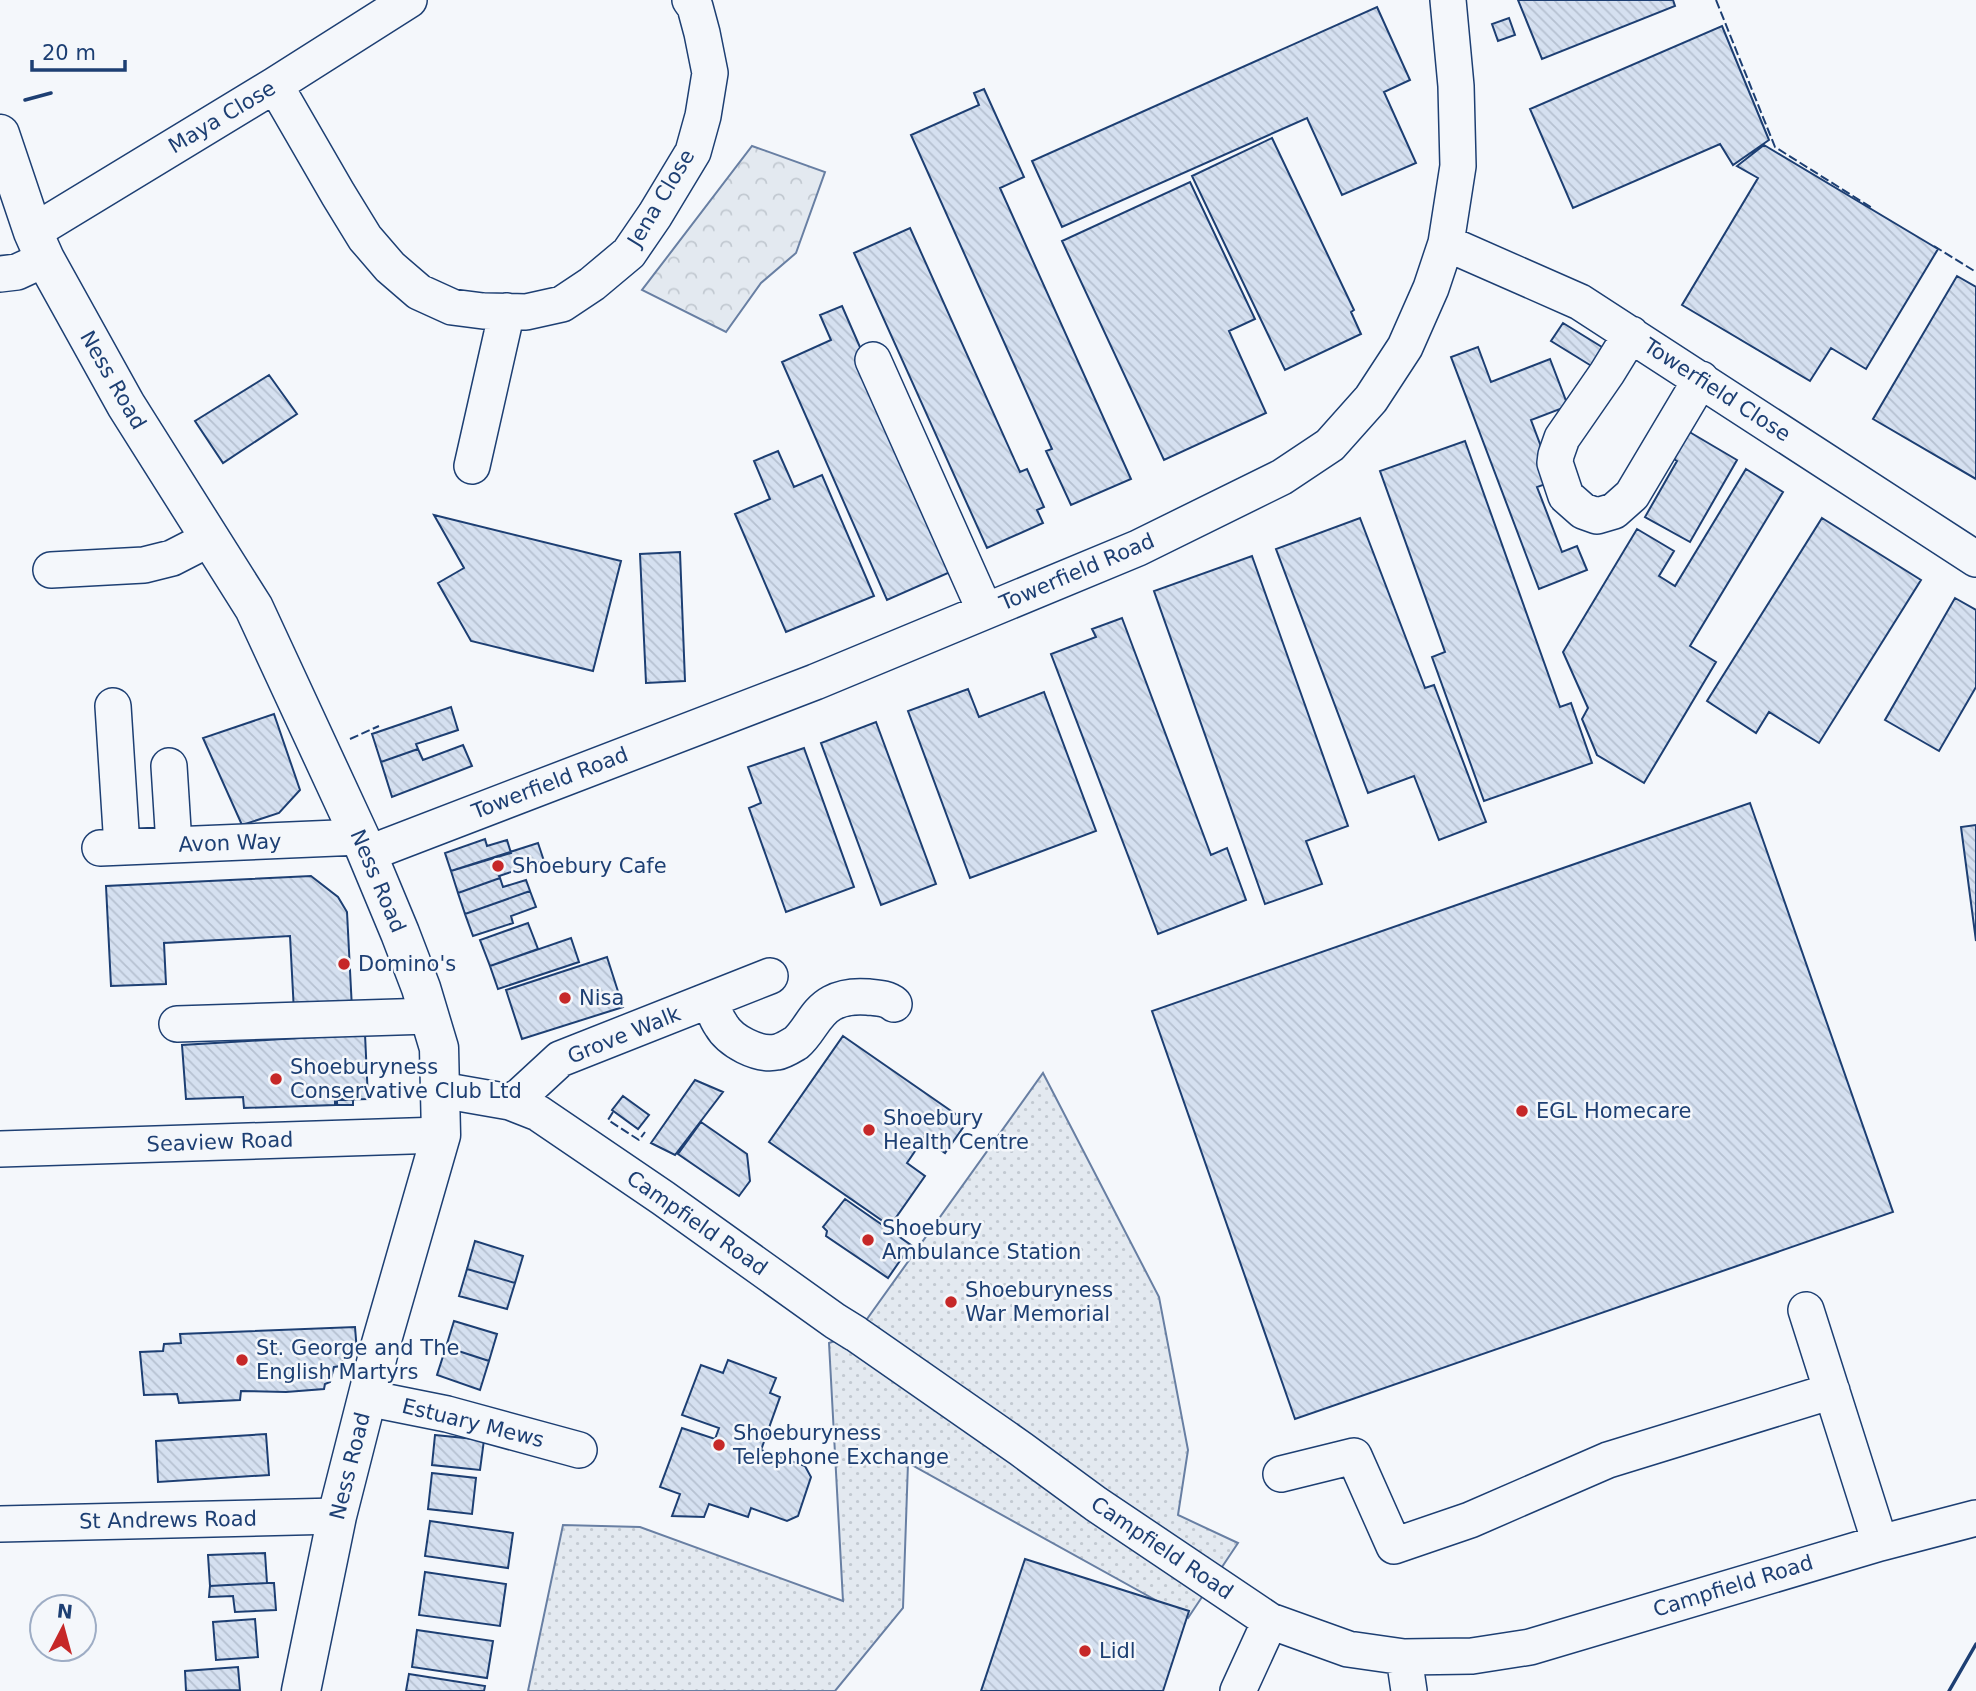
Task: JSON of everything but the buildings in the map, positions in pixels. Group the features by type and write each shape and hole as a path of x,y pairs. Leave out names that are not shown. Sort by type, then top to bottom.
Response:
{"main road":[{"name":"Ness Road","path":"0,134 39,246 126,405 254,608 363,846 409,955 439,1048 441,1135 367,1398 337,1516 301,1691"}],"street":[{"name":"Maya Close","path":"0,274 17,272 39,246 275,85 409,0"},
{"name":"Jena Close","path":"275,85 338,194 366,237 390,267 419,292 452,307 526,312 562,304 592,284 629,253 693,152 703,116 710,72 695,7 690,0"},
{"name":"Towerfield Road","path":"363,846 815,682 1138,548 1282,477 1330,445 1370,399 1405,347 1431,288 1446,243 1458,166 1456,86 1448,0"},
{"name":"Towerfield Close","path":"1446,243 1580,302 1976,559"},
{"path":"472,466 507,312"},
{"path":"1630,334 1562,438 1556,455 1555,463 1566,496 1583,511 1597,516 1614,511 1632,495 1701,379"},
{"path":"873,360 985,611"},
{"path":"51,570 144,565 172,558 211,538"},
{"name":"Avon Way","path":"113,706 111,848 174,845 363,846"},
{"path":"169,766 174,845"},
{"name":"Grove Walk","path":"510,1102 560,1059 770,976"},
{"path":"710,1000 722,1027 732,1037 759,1051 776,1053 794,1044 832,1002 855,996 889,999 894,1004"},
{"path":"177,1024 429,1016"},
{"name":"Campfield Road","path":"441,1090 510,1102 538,1113 572,1134 1096,1503 1270,1620 1348,1649 1404,1657 1472,1656 1530,1647 1880,1542 1976,1518"},
{"name":"Seaview Road","path":"0,1149 441,1135"},
{"path":"1806,1310 1880,1542"},
{"path":"1281,1474 1354,1456 1394,1546 1470,1520 1608,1460 1832,1391"},
{"name":"Estuary Mews","path":"367,1398 447,1414 579,1450"},
{"name":"St Andrews Road","path":"0,1524 337,1516"},
{"path":"1238,1691 1270,1620"},
{"path":"1404,1657 1409,1691"}],"green space":[{"path":"752,146 825,172 796,253 761,283 726,332 642,290"},
{"path":"1043,1073 1159,1297 1188,1450 1178,1515 1238,1543 1188,1618 908,1463 903,1608 835,1691 528,1691 563,1525 640,1527 843,1601 829,1343 857,1333"}],"fence":[{"path":"1716,0 1775,147 1872,208"},
{"path":"1934,246 1976,272"},
{"path":"350,739 379,726"},
{"path":"613,1112 608,1120 639,1140 645,1132"}],"wall":[{"path":"25,100 51,93"},
{"path":"1949,1691 1976,1644"}],"place":[{"name":"Shoebury Cafe","path":"498,866"},
{"name":"Domino's","path":"344,964"},
{"name":"Nisa","path":"565,998"},
{"name":"Shoeburyness Conservative Club Ltd","path":"276,1079"},
{"name":"EGL Homecare","path":"1522,1111"},
{"name":"Shoebury Health Centre","path":"869,1130"},
{"name":"Shoebury Ambulance Station","path":"868,1240"},
{"name":"Shoeburyness War Memorial","path":"951,1302"},
{"name":"St. George and The English Martyrs","path":"242,1360"},
{"name":"Shoeburyness Telephone Exchange","path":"719,1445"},
{"name":"Lidl","path":"1085,1651"}]}
